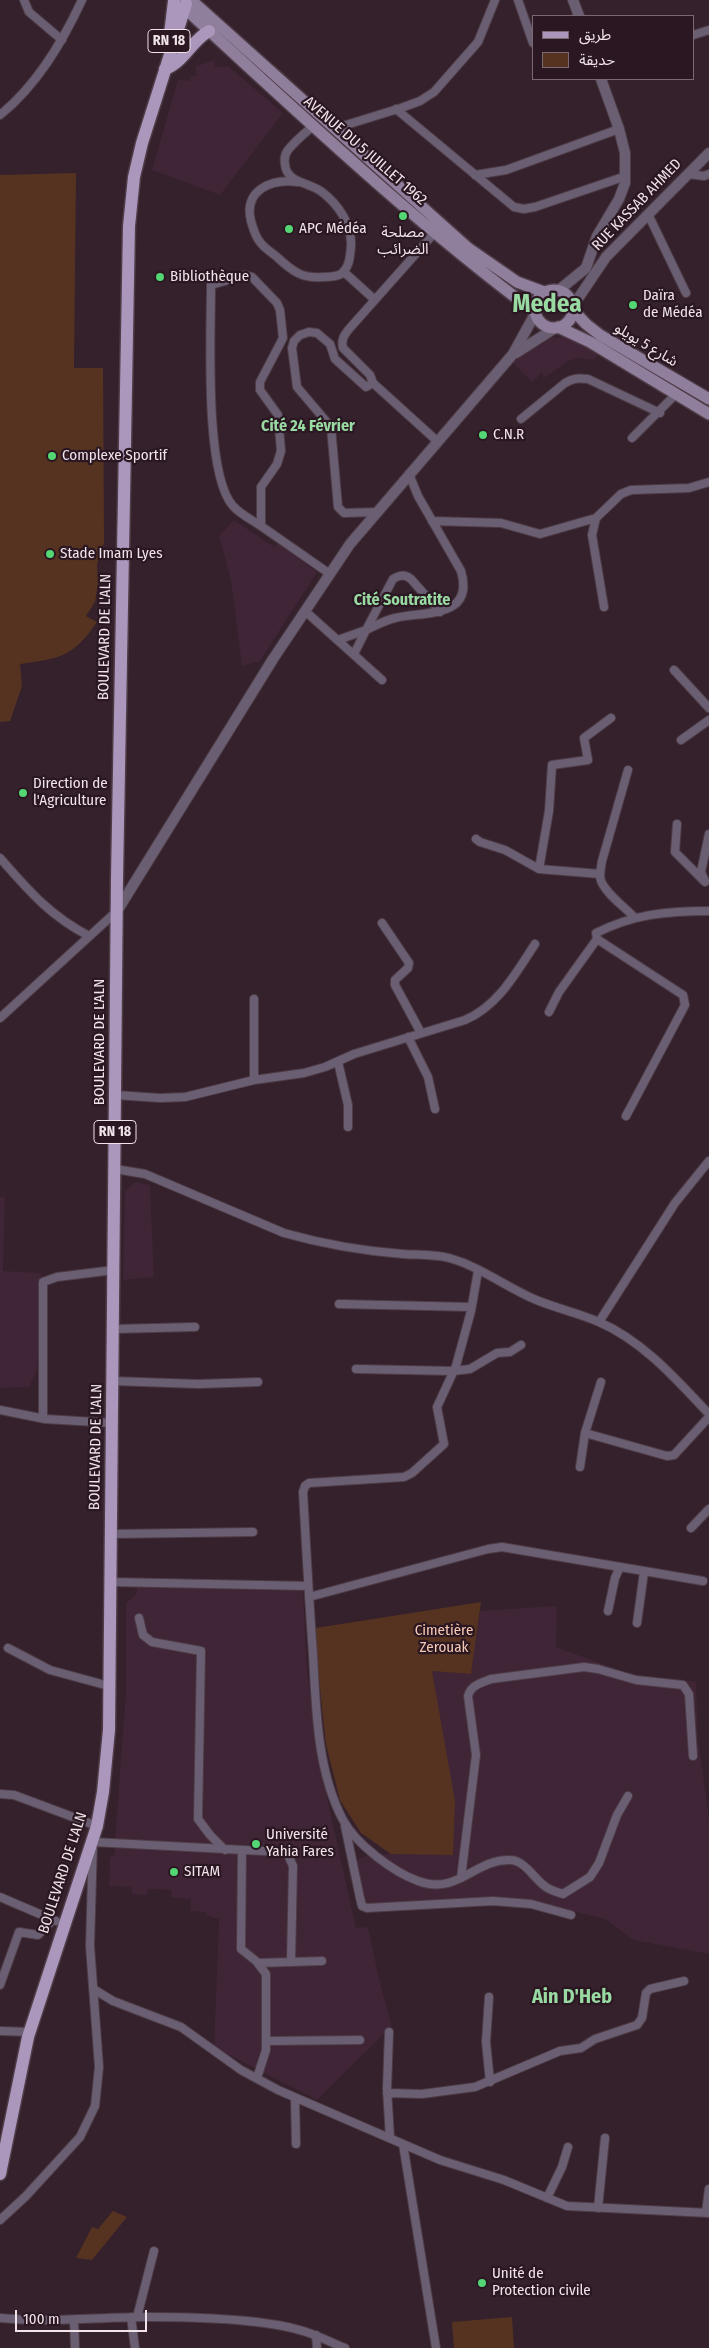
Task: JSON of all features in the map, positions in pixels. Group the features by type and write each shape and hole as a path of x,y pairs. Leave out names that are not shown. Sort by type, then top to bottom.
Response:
{"main road":[{"name":"AVENUE DU 5 JUILLET 1962","path":"182,3 209,31 313,126 439,229 511,279 544,292"},
{"name":"AVENUE DU 5 JUILLET 1962","path":"182,3 333,128 489,278 535,313"},
{"name":"RN 18","path":"164,75 182,3"},
{"path":"164,75 177,64 193,43 209,31"},
{"name":"BOULEVARD DE L'ALN","path":"0,2174 30,2032 58,1922 93,1842 97,1826 103,1792 108,1739 114,1330 117,911 129,226 134,177 142,143 164,75"},
{"path":"557,328 569,321 573,308 568,296 559,290 544,292 539,297 535,313 545,326 557,328 590,342 709,414"},
{"name":"شارع 5 يويلو","path":"573,308 600,335 709,399"}],"street":[{"path":"24,0 28,12 62,40"},
{"path":"0,115 33,83 62,40 82,0"},
{"path":"333,128 420,101 434,92 447,80 478,42 494,0"},
{"path":"518,0 532,40"},
{"path":"573,0 579,15"},
{"path":"694,34 709,30"},
{"path":"559,290 583,272 591,258 597,236 623,192 626,176 625,153 620,129 601,80"},
{"path":"396,109 514,207 524,209 535,207 626,176"},
{"path":"298,182 289,176 285,167 284,157 288,150 313,126"},
{"path":"475,175 506,170 620,129"},
{"name":"RUE KASSAB AHMED","path":"573,308 600,264 709,153"},
{"path":"688,174 704,176 709,174"},
{"path":"287,180 310,184 323,192 346,219 351,231 348,264 344,272 332,277 310,278 302,277 292,271 260,242 253,230 250,215 252,196 259,189 287,180"},
{"path":"648,214 686,293"},
{"path":"437,441 373,383 370,375 343,348 342,343 343,337 349,329 439,229"},
{"path":"591,258 600,264"},
{"path":"344,272 375,300"},
{"path":"261,526 260,487 277,464 281,451 278,415 260,390 260,382 280,345 283,328 277,303 256,279 245,276 211,286 211,397 217,465 221,484 234,507 261,526 330,574"},
{"path":"0,1018 117,911 305,610 330,574 409,474 513,354 535,313"},
{"path":"513,354 557,328"},
{"path":"373,383 366,387 341,365 335,359 330,344 317,333 309,332 300,335 294,341 292,348 297,386 331,427 338,507 344,513 378,512"},
{"path":"521,419 572,378 588,379 660,413"},
{"path":"632,438 660,413 676,394"},
{"path":"338,640 394,618 448,610 459,599 463,590 464,581 461,571 432,521 409,474"},
{"path":"432,521 501,523 540,534 596,518 621,494 631,490 689,488 709,482"},
{"path":"596,518 592,535 604,607"},
{"path":"354,654 393,579 398,576 405,575 411,579 440,612"},
{"path":"305,610 382,680"},
{"path":"674,670 709,708"},
{"path":"539,870 548,819 552,765 588,760 584,738 611,718"},
{"path":"681,740 709,720"},
{"path":"628,770 600,874 601,881 608,890 635,918"},
{"path":"677,824 675,852 707,884"},
{"path":"707,884 701,872 709,834"},
{"path":"476,839 506,850 539,870 600,874"},
{"path":"0,858 42,905 73,928 89,936"},
{"path":"549,1012 559,992 597,938 596,933 627,919 709,911"},
{"path":"382,923 409,963 408,968 395,980 395,985 421,1033"},
{"path":"597,938 683,995 685,1000 685,1005 672,1031 626,1116"},
{"path":"115,1095 160,1098 185,1097 254,1080 304,1073 338,1062 354,1054 478,1015 510,984 536,944"},
{"path":"254,998 254,1080"},
{"path":"408,1037 428,1077 435,1109"},
{"path":"338,1062 348,1105 348,1127"},
{"path":"599,1322 675,1203 709,1161"},
{"path":"115,1169 145,1174 284,1233 302,1238 337,1246 448,1258 536,1300 599,1322 619,1332 641,1348 677,1380 709,1416 674,1454 667,1456 585,1433"},
{"path":"43,1418 43,1282 57,1277 114,1270"},
{"path":"478,1271 471,1307 453,1372 437,1406 444,1444 412,1473 404,1476 309,1483 305,1486 303,1492 308,1586 320,1740 333,1796 344,1822 362,1906 367,1908 493,1901 531,1904 571,1915"},
{"path":"339,1304 471,1307"},
{"path":"114,1330 195,1328"},
{"path":"356,1369 453,1372 470,1370 497,1353 510,1352 521,1345"},
{"path":"113,1381 198,1384 258,1382"},
{"path":"580,1468 585,1433 601,1382"},
{"path":"0,1410 43,1418 112,1423"},
{"path":"691,1528 709,1509"},
{"path":"110,1534 252,1532"},
{"path":"309,1597 488,1549 502,1548 703,1581"},
{"path":"608,1611 615,1578 620,1567"},
{"path":"637,1623 644,1572"},
{"path":"110,1582 308,1586"},
{"path":"139,1618 143,1635 152,1642 200,1650 198,1819 225,1850"},
{"path":"8,1648 50,1670 109,1686"},
{"path":"462,1878 476,1755 468,1696 470,1690 477,1684 491,1679 584,1667 636,1680 683,1685 689,1694 693,1756"},
{"path":"0,1786 14,1795 97,1826"},
{"path":"0,1794 14,1795"},
{"path":"344,1822 357,1840 370,1851 417,1881 443,1886 495,1862 511,1860 520,1862 547,1888 563,1894 590,1877 598,1863 617,1815 628,1796"},
{"path":"0,2220 26,2196 80,2137 95,2106 99,2067 95,1990 90,1946 93,1842 282,1852 291,1859 291,1962"},
{"path":"242,1850 240,1943 245,1954 258,1963 266,1974 267,1983 264,2060 257,2078"},
{"path":"0,1897 58,1922"},
{"path":"0,1985 19,1932 38,1936 58,1922"},
{"path":"258,1963 322,1961"},
{"path":"387,2092 422,2094 476,2088 560,2051 581,2048 595,2039 637,2025 642,2018 646,1993 650,1989 684,1981"},
{"path":"95,1990 112,2000 181,2027 241,2070 294,2098 440,2160 504,2180 567,2206 708,2213 709,2189"},
{"path":"489,1997 486,2042 490,2082"},
{"path":"0,2031 30,2032"},
{"path":"389,2032 387,2092 390,2138"},
{"path":"266,2040 360,2040"},
{"path":"294,2098 296,2144"},
{"path":"598,2208 605,2138"},
{"path":"403,2144 436,2348"},
{"path":"548,2198 562,2167 568,2147"},
{"path":"135,2348 134,2317 154,2252"},
{"path":"0,2318 74,2320 134,2317 220,2320 283,2326 316,2335 345,2348"},
{"path":"74,2320 75,2348"},
{"path":"316,2335 316,2348"}],"shaded area":[{"path":"214,60 215,67 228,66 283,113 220,195 152,170 178,79 189,81 191,76 197,75 195,67"},
{"path":"564,337 582,340 599,353 594,360 578,358 568,361 544,378 542,373 532,382 513,363 530,346 548,338"},
{"path":"234,520 274,547 278,543 317,572 260,661 242,666 231,580 219,536"},
{"path":"135,1182 150,1185 154,1277 123,1280 125,1191"},
{"path":"0,1197 5,1197 3,1271 41,1273 37,1370 29,1387 0,1388"},
{"name":"Université Yahia Fares","path":"137,1587 303,1591 307,1672 319,1761 356,1928 368,1927 380,1983 392,2026 317,2100 214,2047 219,1919 208,1916 205,1912 190,1911 191,1899 172,1898 171,1890 147,1889 147,1895 132,1894 131,1887 109,1886 110,1857 114,1856 115,1846 236,1853 232,1849 115,1840 126,1691 126,1603 137,1593"},
{"path":"557,1607 556,1647 641,1678 696,1681 698,1739 709,1818 709,1954 633,1940 605,1919 528,1900 482,1899 368,1906 364,1903 356,1860 368,1855 390,1854 361,1833 340,1800 326,1744 317,1660 471,1674 480,1611"}],"green space":[{"name":"Complexe Sportif","path":"76,173 74,368 103,368 104,543 97,564 98,583 95,602 86,616 97,622 72,650 56,658 20,664 22,686 10,721 0,722 0,175"},
{"name":"Cimetière Zerouak","path":"481,1602 471,1674 432,1671 455,1801 453,1855 391,1854 361,1833 340,1800 326,1744 317,1660 316,1628"},
{"path":"113,2211 127,2217 92,2260 76,2258 92,2227 98,2229"},
{"path":"512,2317 514,2348 454,2348 452,2322"}],"place":[{"name":"مصلحة الضرائب","path":"403,216"},
{"name":"APC Médéa","path":"289,229"},
{"name":"Bibliothèque","path":"160,277"},
{"name":"Daïra de Médéa","path":"633,305"},
{"name":"C.N.R","path":"483,435"},
{"name":"Complexe Sportif","path":"52,456"},
{"name":"Stade Imam Lyes","path":"50,554"},
{"name":"Direction de l'Agriculture","path":"23,793"},
{"name":"Université Yahia Fares","path":"256,1844"},
{"name":"SITAM","path":"174,1872"},
{"name":"Unité de Protection civile","path":"482,2283"}],"district":[{"name":"Medea","path":"547,305"},
{"name":"Cité 24 Février","path":"308,427"},
{"name":"Cité Soutratite","path":"402,601"},
{"name":"Ain D'Heb","path":"572,1997"}]}
